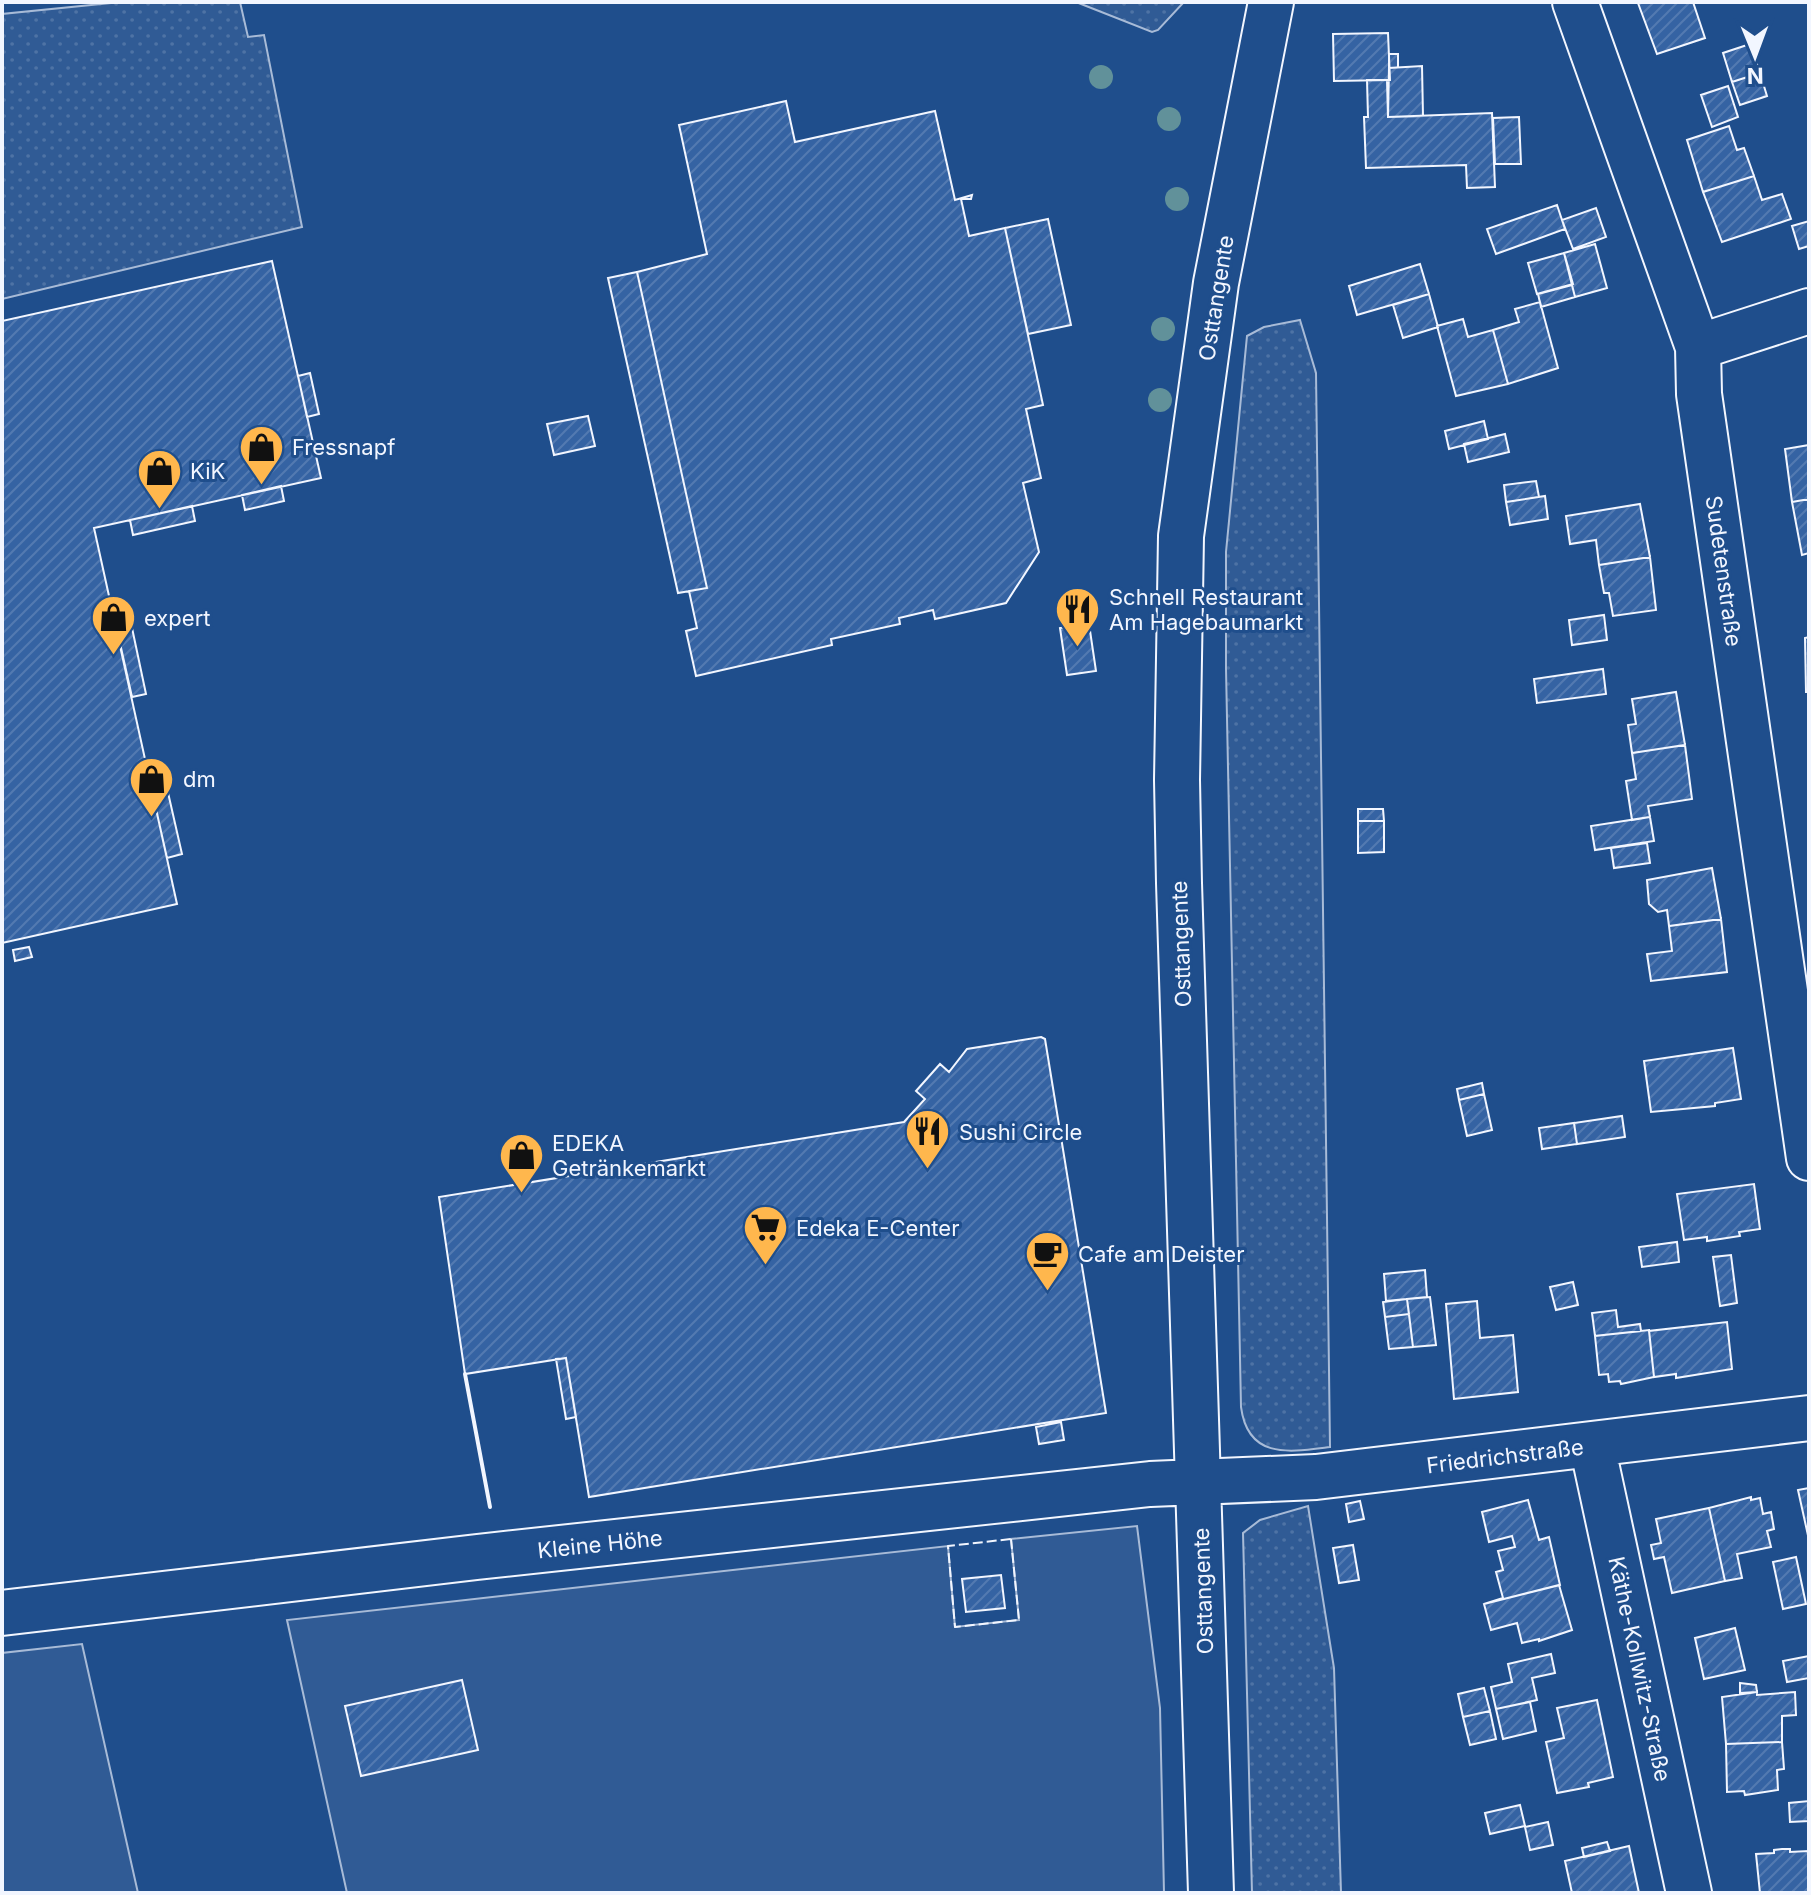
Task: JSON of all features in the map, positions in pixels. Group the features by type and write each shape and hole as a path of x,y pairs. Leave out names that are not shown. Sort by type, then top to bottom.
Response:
{"street":[{"name":"Osttangente","path":"1211,1893 1179,868 1181,536 1216,283 1271,2"},
{"name":"Sudetenstraße","path":"1575,2 1698,347 1699,394 1809,1158"},
{"path":"1698,347 1809,311"},
{"name":"Friedrichstraße","path":"1199,1482 1316,1477 1809,1418"},
{"name":"Käthe-Kollwitz-Straße","path":"1592,1445 1689,1893"},
{"name":"Kleine Höhe","path":"2,1613 539,1550 1134,1485 1199,1482"}],"shaded area":[{"path":"121,2 240,2 248,37 264,35 302,227 2,299 2,14"},
{"path":"1076,2 1184,2 1158,30 1152,32"},
{"path":"1300,320 1316,373 1330,1447 1286,1451 1273,1449 1252,1436 1241,1407 1226,552 1247,336 1264,327"},
{"path":"1308,1506 1334,1668 1341,1893 1252,1893 1243,1533 1260,1520"},
{"path":"1137,1526 1160,1708 1164,1893 347,1893 287,1620 948,1546 955,1627 1019,1620 1011,1539"},
{"path":"82,1644 138,1893 2,1893 2,1653"}],"building":[{"path":"1693,2 1705,38 1657,54 1638,3"},
{"path":"1388,33 1390,80 1334,81 1333,34"},
{"path":"1750,44 1760,73 1732,82 1723,53"},
{"path":"1389,54 1398,54 1398,68 1389,68"},
{"path":"1422,66 1423,116 1388,117 1389,68"},
{"path":"1760,73 1767,96 1740,105 1732,82"},
{"path":"1367,80 1387,80 1388,117 1492,113 1495,187 1467,188 1466,165 1366,168 1364,117 1368,117"},
{"path":"1728,86 1738,117 1712,127 1701,95"},
{"path":"786,101 795,142 935,111 955,200 972,195 971,199 961,199 969,236 1005,228 1043,405 1026,409 1041,478 1023,483 1039,552 1006,603 935,619 933,610 899,618 900,624 831,639 832,645 696,676 686,631 697,628 689,591 707,588 637,272 707,254 679,125"},
{"path":"1519,117 1521,164 1495,164 1493,118"},
{"path":"1729,126 1737,150 1744,148 1754,176 1703,192 1687,140"},
{"path":"1754,176 1762,200 1782,194 1791,219 1722,242 1703,192"},
{"path":"1557,205 1565,229 1496,254 1487,229"},
{"path":"1596,208 1606,237 1573,249 1562,220"},
{"path":"1048,219 1071,325 1028,334 1005,228"},
{"path":"1809,221 1809,246 1799,249 1792,226"},
{"path":"1595,244 1607,288 1575,297 1564,253"},
{"path":"1564,253 1573,284 1537,294 1528,263"},
{"path":"272,261 321,478 94,528 177,904 2,943 2,321"},
{"path":"1420,264 1429,294 1357,315 1349,286"},
{"path":"637,272 707,588 678,593 608,278"},
{"path":"1572,285 1575,297 1541,307 1538,294"},
{"path":"1429,294 1438,327 1403,338 1393,305"},
{"path":"1540,302 1558,368 1508,384 1493,330 1519,322 1515,309"},
{"path":"1463,319 1468,337 1493,330 1508,384 1456,396 1437,326"},
{"path":"310,373 319,414 307,417 298,376"},
{"path":"588,416 595,446 554,455 547,424"},
{"path":"1484,421 1488,439 1449,449 1445,431"},
{"path":"1505,434 1509,452 1468,462 1464,444"},
{"path":"1809,445 1809,499 1792,502 1785,449"},
{"path":"1536,481 1539,497 1506,502 1504,485"},
{"path":"281,486 284,501 245,510 242,495"},
{"path":"1545,496 1548,519 1510,525 1506,502"},
{"path":"1809,499 1809,553 1802,555 1792,502"},
{"path":"1640,504 1650,557 1599,565 1596,540 1570,544 1566,516"},
{"path":"192,506 195,521 133,535 130,520"},
{"path":"1650,557 1656,610 1613,616 1609,593 1604,593 1599,565"},
{"path":"128,609 146,694 132,697 113,612"},
{"path":"1604,615 1607,640 1572,645 1569,620"},
{"name":"Schnell Restaurant Am Hagebaumarkt","path":"1089,624 1096,671 1067,675 1060,628"},
{"path":"1809,637 1809,692 1806,692 1805,638"},
{"path":"1603,669 1606,694 1537,703 1534,679"},
{"path":"1676,692 1685,745 1632,753 1628,725 1636,724 1632,699"},
{"path":"1685,745 1692,799 1648,806 1650,817 1632,820 1626,781 1636,779 1632,753"},
{"path":"164,775 182,854 167,858 149,778"},
{"path":"1358,809 1383,809 1384,821 1358,821"},
{"path":"1650,817 1654,841 1595,850 1591,826"},
{"path":"1358,821 1384,821 1384,852 1358,853"},
{"path":"1647,843 1650,863 1614,868 1611,848"},
{"path":"1712,868 1721,919 1669,926 1667,910 1658,912 1649,904 1647,880"},
{"path":"1721,919 1727,972 1651,981 1647,954 1672,951 1669,926"},
{"path":"29,947 32,957 15,961 13,950"},
{"name":"Edeka E-Center","path":"1041,1037 1045,1039 1106,1413 589,1497 566,1358 465,1374 439,1197 904,1122 925,1099 916,1091 940,1064 949,1072 967,1049"},
{"path":"1733,1048 1741,1099 1715,1103 1715,1106 1651,1112 1644,1061"},
{"path":"1482,1083 1484,1094 1459,1100 1457,1089"},
{"path":"1484,1094 1492,1130 1467,1136 1459,1100"},
{"path":"1622,1116 1625,1137 1577,1144 1574,1123"},
{"path":"1574,1123 1577,1144 1542,1149 1539,1128"},
{"path":"1754,1184 1760,1229 1739,1232 1740,1236 1707,1241 1707,1237 1684,1240 1677,1194"},
{"path":"1677,1242 1679,1262 1642,1267 1639,1247"},
{"path":"1731,1255 1737,1303 1720,1306 1713,1257"},
{"path":"1425,1270 1427,1297 1386,1301 1384,1274"},
{"path":"1573,1282 1578,1305 1556,1310 1550,1287"},
{"path":"1430,1297 1436,1345 1413,1347 1407,1299"},
{"path":"1407,1299 1409,1314 1385,1317 1383,1302"},
{"path":"1477,1301 1480,1338 1513,1335 1518,1392 1454,1399 1446,1304"},
{"path":"1616,1310 1618,1327 1640,1324 1641,1331 1595,1336 1592,1313"},
{"path":"1409,1314 1413,1347 1389,1349 1385,1317"},
{"path":"1727,1322 1732,1369 1676,1378 1676,1374 1654,1377 1649,1331"},
{"path":"1649,1330 1654,1377 1621,1384 1620,1381 1609,1382 1608,1374 1599,1375 1595,1336"},
{"path":"566,1358 576,1417 566,1419 556,1359"},
{"path":"1061,1422 1064,1440 1039,1444 1036,1427"},
{"path":"1809,1488 1809,1540 1798,1490"},
{"path":"1751,1497 1751,1500 1760,1498 1763,1514 1771,1512 1774,1529 1767,1531 1771,1547 1737,1554 1742,1578 1725,1581 1709,1508"},
{"path":"1528,1500 1539,1540 1549,1537 1560,1585 1484,1604 1503,1598 1496,1572 1503,1570 1498,1551 1515,1547 1512,1536 1489,1542 1482,1512"},
{"path":"1360,1501 1364,1519 1349,1522 1346,1504"},
{"path":"1709,1508 1725,1581 1672,1593 1664,1557 1654,1559 1651,1545 1661,1543 1656,1519"},
{"path":"1353,1545 1359,1580 1339,1583 1333,1548"},
{"path":"1796,1557 1806,1604 1783,1609 1773,1562"},
{"path":"1001,1575 1005,1608 966,1612 962,1579"},
{"path":"1559,1585 1572,1630 1522,1643 1517,1623 1491,1630 1484,1604"},
{"path":"1735,1628 1745,1670 1704,1679 1695,1638"},
{"path":"1551,1654 1555,1673 1532,1678 1537,1700 1496,1709 1491,1687 1512,1682 1508,1664"},
{"path":"1809,1656 1809,1678 1787,1682 1783,1661"},
{"path":"462,1680 478,1750 361,1776 345,1706"},
{"path":"1740,1683 1756,1685 1757,1692 1740,1693"},
{"path":"1484,1688 1490,1711 1463,1717 1458,1694"},
{"path":"1757,1692 1757,1695 1795,1692 1796,1715 1782,1716 1782,1742 1726,1744 1722,1697"},
{"path":"1597,1700 1613,1777 1588,1783 1589,1787 1557,1793 1546,1742 1564,1738 1557,1708"},
{"path":"1530,1702 1536,1731 1503,1739 1496,1709"},
{"path":"1490,1711 1496,1739 1470,1745 1463,1717"},
{"path":"1782,1742 1784,1769 1777,1770 1778,1790 1745,1795 1744,1791 1727,1792 1726,1744"},
{"path":"1809,1801 1809,1821 1790,1822 1789,1803"},
{"path":"1520,1805 1525,1826 1490,1834 1485,1813"},
{"path":"1548,1822 1553,1845 1530,1850 1525,1827"},
{"path":"1607,1842 1610,1851 1584,1857 1582,1848"},
{"path":"1629,1846 1639,1893 1572,1893 1565,1861"},
{"path":"1790,1849 1790,1852 1808,1851 1809,1893 1760,1893 1756,1854"}],"fence":[{"path":"1011,1539 1019,1620 955,1627 948,1546 1011,1539"}],"wall":[{"path":"465,1374 490,1507"}],"place":[{"name":"Fressnapf","path":"261,486"},
{"name":"KiK","path":"159,510"},
{"name":"Schnell Restaurant Am Hagebaumarkt","path":"1078,649"},
{"name":"expert","path":"113,657"},
{"name":"dm","path":"152,818"},
{"name":"Sushi Circle","path":"928,1171"},
{"name":"EDEKA Getränkemarkt","path":"521,1195"},
{"name":"Edeka E-Center","path":"765,1267"},
{"name":"Cafe am Deister","path":"1047,1293"}]}
